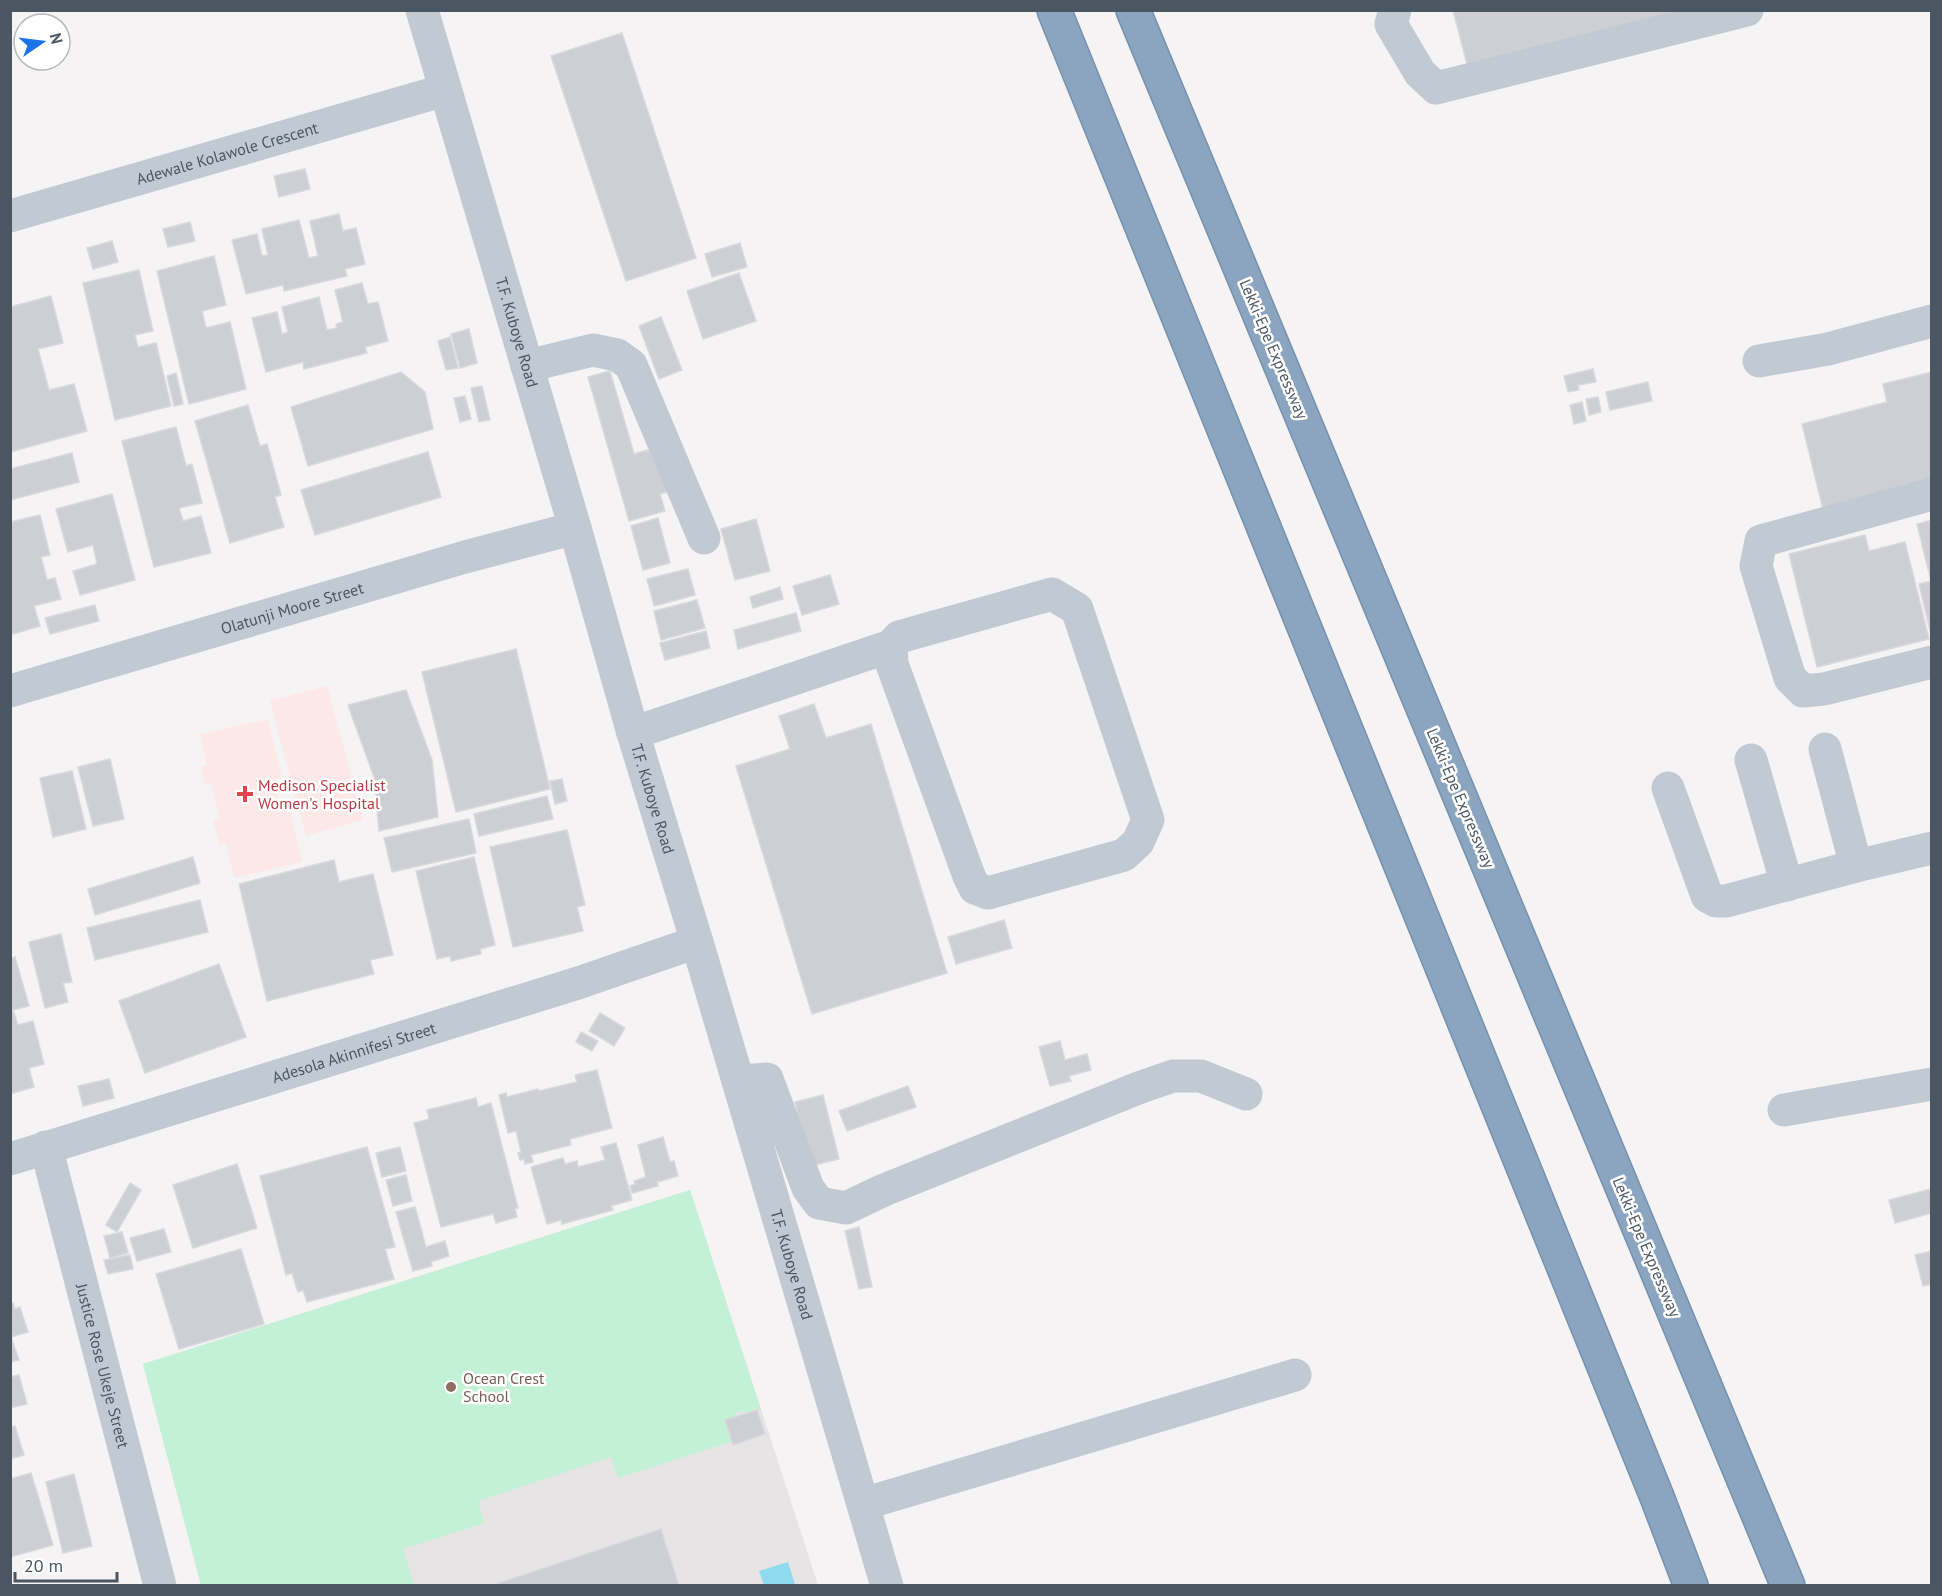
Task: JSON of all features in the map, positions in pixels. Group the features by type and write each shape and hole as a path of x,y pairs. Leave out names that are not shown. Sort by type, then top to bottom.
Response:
{"highway":[{"path":"1054,10 1657,1497 1690,1586"},
{"name":"Lekki-Epe Expressway","path":"1133,10 1788,1586"}],"street":[{"name":"T.F. Kuboye Road","path":"422,10 633,733 887,1586"},
{"path":"1395,10 1391,24 1420,73 1436,88 1747,10"},
{"name":"Adewale Kolawole Crescent","path":"10,216 445,90"},
{"path":"1759,361 1828,349 1932,321"},
{"path":"527,366 593,350 617,355 631,365 704,538"},
{"path":"1932,494 1761,542 1756,566 1790,678 1803,691 1824,689 1932,662"},
{"name":"Olatunji Moore Street","path":"10,691 575,528"},
{"path":"633,733 891,646 899,637 1052,594 1077,609 1148,820 1138,842 1124,855 988,893 975,888 892,663 891,646"},
{"path":"1825,750 1856,866"},
{"path":"1751,760 1787,885"},
{"path":"1668,788 1707,896 1716,901 1726,901 1932,848"},
{"name":"Adesola Akinnifesi Street","path":"10,1159 578,983 697,942"},
{"path":"738,1081 767,1080 808,1188 819,1203 846,1208 895,1186 1173,1076 1201,1077 1246,1094"},
{"path":"1784,1110 1932,1084"},
{"name":"Justice Rose Ukeje Street","path":"46,1147 160,1586"},
{"path":"863,1504 1295,1375"}],"shaded area":[{"name":"Medison Specialist Women's Hospital","path":"327,686 363,820 306,836 270,701"},
{"name":"Medison Specialist Women's Hospital","path":"268,719 282,778 274,780 280,806 288,804 302,862 234,878 226,844 220,845 213,820 220,818 211,783 205,784 201,767 207,765 200,735"},
{"name":"Ocean Crest School","path":"690,1190 818,1585 201,1585 143,1364"}],"green space":[{"name":"Ocean Crest School","path":"690,1190 761,1410 735,1413 743,1438 618,1478 611,1457 478,1501 484,1523 403,1549 414,1585 201,1585 143,1364"}],"water":[{"path":"788,1562 795,1585 764,1585 759,1571"}],"building":[{"path":"1453,10 1710,10 1469,72"},
{"path":"622,33 696,258 626,281 551,56"},
{"path":"305,169 310,189 279,197 274,176"},
{"path":"339,214 343,231 356,228 365,264 345,269 347,276 284,291 283,285 246,294 232,240 257,234 262,256 268,255 262,229 299,220 309,258 318,256 310,221"},
{"path":"190,222 195,241 168,247 163,229"},
{"path":"112,241 118,262 93,269 87,248"},
{"path":"740,243 747,267 712,277 705,254"},
{"path":"214,256 226,305 202,311 206,328 230,322 246,389 189,404 157,271"},
{"path":"139,270 153,331 135,335 138,347 156,343 171,406 115,420 83,283"},
{"path":"739,273 756,321 703,339 687,291"},
{"path":"362,283 368,304 378,302 388,341 365,347 367,353 304,369 303,362 266,372 252,318 277,312 282,334 288,332 282,307 319,297 327,330 337,328 336,324 343,322 335,290"},
{"path":"51,296 63,343 38,349 49,390 74,384 87,431 10,452 10,307"},
{"path":"661,317 682,370 659,379 639,326"},
{"path":"469,329 477,363 460,368 451,334"},
{"path":"450,337 458,368 446,370 438,341"},
{"path":"1593,369 1596,382 1578,385 1579,390 1568,392 1564,376"},
{"path":"610,371 634,454 659,449 670,491 660,494 665,511 629,521 588,377"},
{"path":"401,372 425,392 433,429 308,466 291,407"},
{"path":"1932,372 1932,472 1930,472 1932,479 1824,513 1802,424 1887,402 1883,384"},
{"path":"176,373 183,404 174,406 167,376"},
{"path":"1648,382 1652,401 1610,410 1606,392"},
{"path":"482,386 490,420 479,422 471,388"},
{"path":"465,396 471,419 460,422 454,398"},
{"path":"1598,397 1601,412 1589,415 1586,399"},
{"path":"1582,402 1586,421 1574,424 1570,405"},
{"path":"248,405 260,446 267,444 281,495 275,497 284,527 230,543 195,421"},
{"path":"176,427 186,466 192,464 202,503 179,508 183,521 201,516 211,553 154,567 122,441"},
{"path":"428,452 441,497 315,535 301,490"},
{"path":"72,453 79,482 10,500 10,469"},
{"path":"112,494 135,580 80,595 73,571 97,564 93,545 68,552 56,509"},
{"path":"40,515 50,555 41,557 47,580 55,578 61,599 34,606 40,626 10,635 10,522"},
{"path":"658,518 670,563 643,570 631,526"},
{"path":"756,519 770,571 735,580 721,529"},
{"path":"1932,520 1931,635 1919,584 1931,581 1917,524"},
{"path":"1865,535 1869,551 1905,542 1929,639 1817,667 1789,554"},
{"path":"688,569 695,595 654,606 647,579"},
{"path":"830,575 839,604 802,615 793,586"},
{"path":"780,587 783,599 753,608 750,597"},
{"path":"697,600 705,628 661,640 654,611"},
{"path":"95,605 99,621 50,634 45,618"},
{"path":"796,613 801,631 738,649 734,630"},
{"path":"706,631 710,648 665,660 660,643"},
{"path":"516,649 550,789 456,812 422,672"},
{"path":"406,690 432,760 438,817 379,831 374,777 348,705"},
{"path":"814,704 826,738 871,724 947,973 812,1014 736,766 790,749 779,716"},
{"path":"110,759 124,819 93,826 78,767"},
{"path":"72,771 86,829 53,837 40,778"},
{"path":"562,779 567,801 555,804 550,781"},
{"path":"547,796 553,819 479,836 474,814"},
{"path":"469,819 476,853 392,872 384,838"},
{"path":"567,830 585,905 577,907 583,931 513,947 490,847"},
{"path":"193,857 200,883 95,915 88,889"},
{"path":"474,857 495,945 480,949 481,954 451,961 450,956 437,959 416,871"},
{"path":"334,860 339,882 373,874 393,955 370,960 374,974 267,1001 239,884"},
{"path":"200,900 208,932 95,960 87,928"},
{"path":"1004,920 1012,948 956,964 948,937"},
{"path":"61,934 72,982 63,983 68,1002 45,1008 29,942"},
{"path":"15,957 29,1006 13,1010 18,1025 33,1021 44,1064 29,1068 34,1087 10,1094 10,959"},
{"path":"219,964 246,1037 145,1073 119,1001"},
{"path":"600,1013 625,1028 614,1046 589,1031"},
{"path":"581,1032 598,1041 592,1051 576,1042"},
{"path":"1060,1041 1065,1060 1087,1054 1091,1070 1069,1076 1071,1081 1050,1086 1039,1047"},
{"path":"597,1070 612,1128 570,1139 571,1145 531,1155 533,1162 525,1164 524,1159 520,1160 518,1153 521,1152 516,1131 508,1133 499,1095 506,1093 507,1097 577,1082 575,1075"},
{"path":"109,1079 114,1098 83,1106 78,1086"},
{"path":"908,1086 916,1107 847,1131 839,1111"},
{"path":"823,1095 839,1159 811,1166 795,1102"},
{"path":"476,1098 478,1107 491,1103 518,1208 515,1208 517,1217 496,1223 493,1214 441,1227 414,1123 429,1119 427,1110"},
{"path":"663,1137 670,1162 674,1161 678,1176 657,1182 658,1186 632,1193 630,1186 635,1184 634,1181 646,1177 638,1145"},
{"path":"616,1143 632,1200 611,1206 613,1210 562,1224 561,1220 547,1224 531,1167 563,1158 565,1164 577,1161 578,1167 605,1160 601,1147"},
{"path":"367,1147 395,1247 385,1249 394,1279 307,1302 303,1290 298,1292 292,1273 286,1275 260,1176"},
{"path":"400,1147 406,1171 382,1177 376,1153"},
{"path":"237,1164 257,1228 193,1248 173,1185"},
{"path":"406,1175 412,1201 393,1206 386,1180"},
{"path":"130,1183 141,1190 117,1232 106,1225"},
{"path":"1931,1189 1932,1213 1895,1223 1889,1200"},
{"path":"415,1207 426,1247 445,1241 449,1256 431,1262 432,1266 413,1271 396,1212"},
{"path":"859,1227 872,1287 859,1289 845,1231"},
{"path":"164,1229 171,1252 137,1261 130,1238"},
{"path":"122,1232 128,1253 110,1258 104,1236"},
{"path":"241,1249 264,1324 179,1349 156,1274"},
{"path":"1932,1251 1932,1284 1923,1286 1915,1255"},
{"path":"130,1255 133,1269 108,1274 104,1260"},
{"path":"10,1303 13,1303 15,1309 20,1307 28,1332 11,1337 19,1360 10,1362"},
{"path":"19,1375 27,1404 10,1408 10,1377"},
{"path":"757,1410 765,1434 733,1445 725,1420"},
{"path":"15,1426 24,1455 10,1459 10,1427"},
{"path":"31,1473 53,1545 10,1557 10,1479"},
{"path":"74,1474 92,1546 63,1553 46,1482"},
{"path":"661,1529 679,1586 490,1586"}],"place":[{"name":"Medison Specialist Women's Hospital","path":"245,794"},
{"name":"Ocean Crest School","path":"451,1387"}]}
